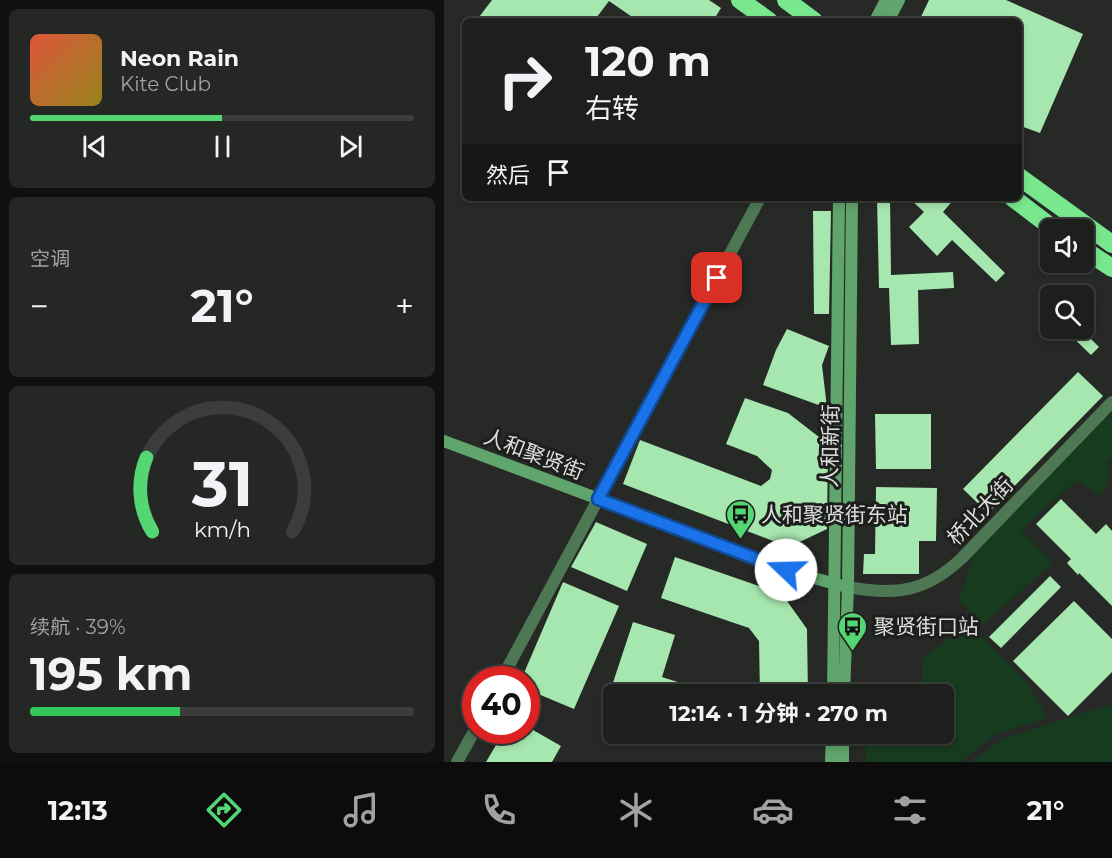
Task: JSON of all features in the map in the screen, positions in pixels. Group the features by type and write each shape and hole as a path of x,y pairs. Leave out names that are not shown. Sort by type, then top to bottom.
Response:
{"highway":[{"path":"740,0 765,18"},
{"path":"786,0 810,18"},
{"path":"1022,179 1112,244"},
{"path":"1017,201 1041,219"},
{"path":"1094,256 1112,268"}],"street":[{"path":"877,18 886,0"},
{"path":"890,18 899,0"},
{"path":"509,666 758,201"},
{"name":"人和新街","path":"839,201 844,684"},
{"name":"人和新街","path":"834,684 841,586 852,201"},
{"name":"桥北大街","path":"841,586 867,591 896,591 914,588 940,577 962,558 1112,402"},
{"name":"人和聚贤街","path":"444,441 799,574 841,586"},
{"path":"457,762 467,744"},
{"path":"831,762 832,744"},
{"path":"843,744 843,762"}],"green space":[{"path":"1107,415 1112,420 1112,458 1108,463 1109,480 1105,488 1100,496 1077,480 1021,530 1053,563 983,624 959,602 974,552"},
{"path":"969,624 1028,684 1048,718 996,734 961,762 866,762 865,744 954,744 954,684 922,684 923,658"},
{"path":"1112,704 1112,762 972,762 1002,739"}],"building":[{"path":"492,0 709,0 721,8 715,18 634,18 609,1 596,18 478,18"},
{"path":"929,0 1006,0 1083,34 1040,133 1022,126 1022,18 920,18"},
{"path":"877,201 890,201 891,275 953,272 954,288 918,290 919,344 891,345 889,288 879,288"},
{"path":"912,201 952,201 943,212 1005,273 996,282 952,240 937,256 909,227 924,212"},
{"path":"813,211 831,211 829,314 814,314"},
{"path":"787,329 829,346 822,365 827,408 763,385 776,350"},
{"path":"1074,339 1091,339 1099,347 1091,355"},
{"path":"1078,372 1103,396 988,513 963,489"},
{"path":"745,398 788,413 828,444 827,529 789,547 623,484 640,440 761,486 770,479 772,470 757,456 726,444"},
{"path":"875,414 931,414 931,469 876,469"},
{"path":"876,487 937,488 936,541 919,541 919,574 863,574 864,554 875,554"},
{"path":"1061,499 1096,534 1106,524 1112,531 1112,606 1079,573 1078,575 1067,563 1071,559 1036,524"},
{"path":"596,522 647,544 627,591 571,567"},
{"path":"675,557 782,594 807,629 808,684 760,684 759,641 749,628 661,598"},
{"path":"1050,576 1061,587 1001,648 989,637"},
{"path":"563,582 619,606 574,709 540,695 540,666 527,666"},
{"path":"1074,601 1112,639 1112,672 1068,716 1013,661"},
{"path":"633,622 675,635 662,677 684,684 613,684"},
{"path":"540,734 561,746 552,762 486,762 496,745 494,744 540,744"}],"place":[{"name":"人和聚贤街东站","path":"740,540"},
{"name":"聚贤街口站","path":"853,652"}],"route":[{"path":"717,278 598,499 786,570"}]}
